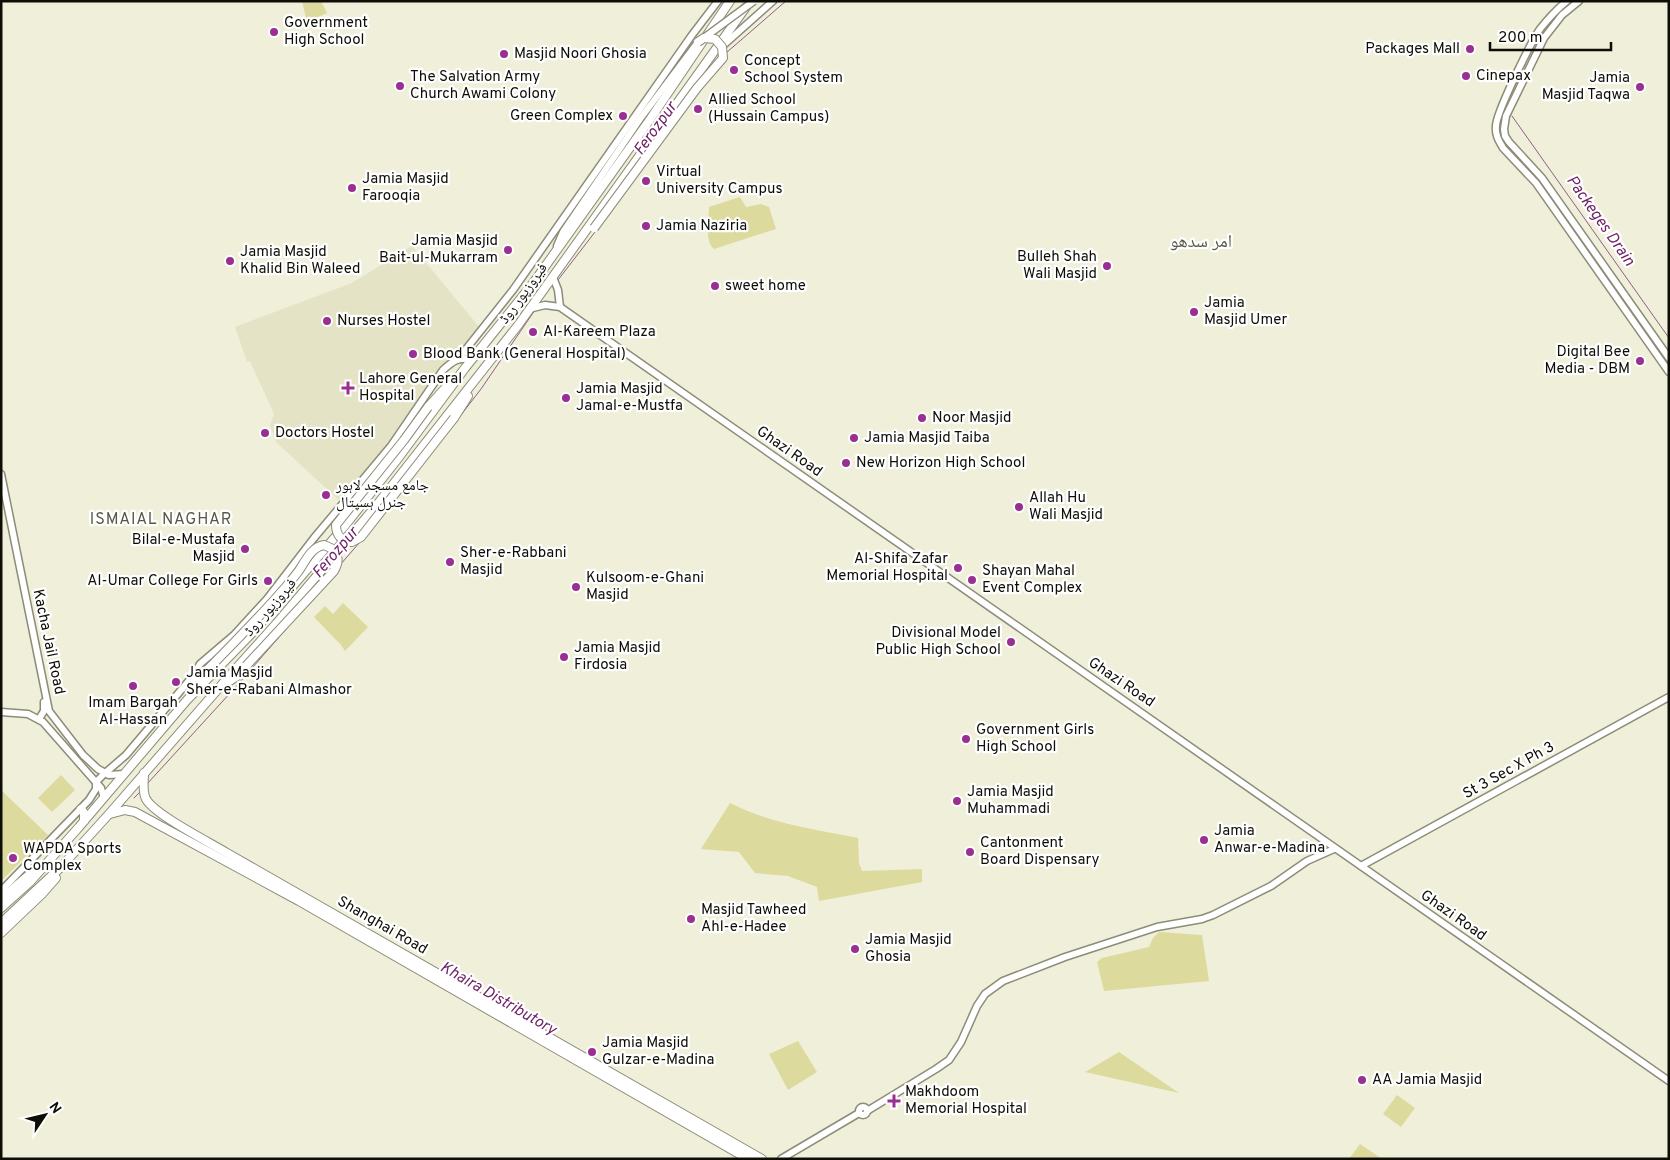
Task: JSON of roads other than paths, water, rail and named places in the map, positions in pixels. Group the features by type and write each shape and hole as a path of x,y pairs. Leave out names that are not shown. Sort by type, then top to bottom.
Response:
{"main road":[{"path":"2,896 94,794 96,782 126,755 193,676 200,664 234,635 267,599 314,538 391,446 419,408 443,370 459,358 513,290 692,35 718,1"},
{"name":"فیروزپور روڈ","path":"1,908 30,882 187,700 263,621 343,528 396,462 464,368 552,257 652,118 730,1"},
{"name":"فیروزپور روڈ","path":"1,923 61,867 109,814 363,522 506,341 750,1"},
{"path":"552,257 563,232 572,218 640,119 698,42 754,1"},
{"path":"712,54 773,1"},
{"path":"1567,1 1552,14 1497,119 1496,126 1499,142 1536,183 1669,372"},
{"path":"1579,1 1541,36 1506,116 1505,136 1542,178 1669,358"},
{"path":"562,265 581,245 697,88 723,58 722,47 715,39 704,38 698,42"},
{"path":"529,309 545,305 560,307 558,290 553,277"},
{"name":"Ghazi Road","path":"560,307 1669,1081"},
{"path":"459,358 472,359"},
{"path":"464,368 428,406 404,440 336,525 336,531 342,540 352,542 361,537 454,418 480,372"},
{"path":"429,392 436,398"},
{"name":"Kacha Jail Road","path":"1,474 49,711 83,755 104,774"},
{"path":"1,490 44,705 44,711 39,719"},
{"path":"187,700 198,679 279,594 314,549 324,546 333,549 338,560 334,571 236,678 218,689"},
{"name":"St 3 Sec X Ph 3","path":"1361,866 1669,697"},
{"path":"1,712 18,712 32,715 39,719 96,782 103,791 104,798"},
{"name":"Shanghai Road","path":"144,773 144,795 151,806 161,814 762,1159"},
{"path":"104,774 114,776 125,774"},
{"path":"81,809 84,813 84,821"},
{"name":"Shanghai Road","path":"109,814 124,810 135,812 231,863 748,1159"},
{"path":"781,1159 859,1113 860,1107 864,1107 867,1110 949,1060 961,1042 977,1006 985,994 1002,982 1065,957 1148,930 1213,915 1266,889 1307,861 1334,849"},
{"path":"2,896 46,859 52,857"},
{"path":"1,933 54,880 61,867"}],"waterway":[{"name":"Ferozpur","path":"726,53 786,1"},
{"name":"Packeges Drain","path":"1512,116 1669,338"},
{"name":"Ferozpur","path":"558,280 595,232"},
{"name":"Ferozpur","path":"427,459 481,389 535,310"},
{"name":"Ferozpur","path":"340,565 360,542"},
{"name":"Ferozpur","path":"147,784 294,620"},
{"name":"Ferozpur","path":"134,798 141,791"}],"place":[{"name":"Government High School","path":"274,32"},
{"name":"Packages Mall","path":"1470,49"},
{"name":"Masjid Noori Ghosia","path":"504,54"},
{"name":"Concept School System","path":"734,70"},
{"name":"Cinepax","path":"1466,76"},
{"name":"The Salvation Army Church Awami Colony","path":"400,86"},
{"name":"Jamia Masjid Taqwa","path":"1640,87"},
{"name":"Allied School (Hussain Campus)","path":"698,109"},
{"name":"Green Complex","path":"623,116"},
{"name":"Virtual University Campus","path":"646,181"},
{"name":"Jamia Masjid Farooqia","path":"352,188"},
{"name":"Jamia Naziria","path":"646,226"},
{"name":"Jamia Masjid Bait-ul-Mukarram","path":"508,250"},
{"name":"Jamia Masjid Khalid Bin Waleed","path":"230,261"},
{"name":"Bulleh Shah Wali Masjid","path":"1107,266"},
{"name":"sweet home","path":"715,286"},
{"name":"Jamia Masjid Umer","path":"1194,312"},
{"name":"Nurses Hostel","path":"327,321"},
{"name":"Al-Kareem Plaza","path":"533,332"},
{"name":"Blood Bank (General Hospital)","path":"413,354"},
{"name":"Digital Bee Media - DBM","path":"1640,361"},
{"name":"Lahore General Hospital","path":"348,388"},
{"name":"Jamia Masjid Jamal-e-Mustfa","path":"566,398"},
{"name":"Noor Masjid","path":"922,418"},
{"name":"Doctors Hostel","path":"265,433"},
{"name":"Jamia Masjid Taiba","path":"854,438"},
{"name":"New Horizon High School","path":"846,463"},
{"name":"جامع مسجد لاہور جنرل ہسپتال","path":"326,495"},
{"name":"Allah Hu Wali Masjid","path":"1019,507"},
{"name":"Bilal-e-Mustafa Masjid","path":"245,549"},
{"name":"Sher-e-Rabbani Masjid","path":"450,562"},
{"name":"Al-Shifa Zafar Memorial Hospital","path":"958,568"},
{"name":"Shayan Mahal Event Complex","path":"972,580"},
{"name":"Al-Umar College For Girls","path":"268,581"},
{"name":"Kulsoom-e-Ghani Masjid","path":"576,587"},
{"name":"Divisional Model Public High School","path":"1011,642"},
{"name":"Jamia Masjid Firdosia","path":"564,657"},
{"name":"Jamia Masjid Sher-e-Rabani Almashor","path":"176,682"},
{"name":"Imam Bargah Al-Hassan","path":"133,686"},
{"name":"Government Girls High School","path":"966,739"},
{"name":"Jamia Masjid Muhammadi","path":"957,801"},
{"name":"Jamia Anwar-e-Madina","path":"1204,840"},
{"name":"Cantonment Board Dispensary","path":"970,852"},
{"name":"WAPDA Sports Complex","path":"13,858"},
{"name":"Masjid Tawheed Ahl-e-Hadee","path":"691,919"},
{"name":"Jamia Masjid Ghosia","path":"855,949"},
{"name":"Jamia Masjid Gulzar-e-Madina","path":"592,1052"},
{"name":"AA Jamia Masjid","path":"1362,1080"},
{"name":"Makhdoom Memorial Hospital","path":"894,1101"}],"district":[{"name":"امر سدھو","path":"1201,242"},
{"name":"ISMAIAL NAGHAR","path":"161,520"}],"water label":[{"name":"Khaira Distributory","path":"498,999"}]}
